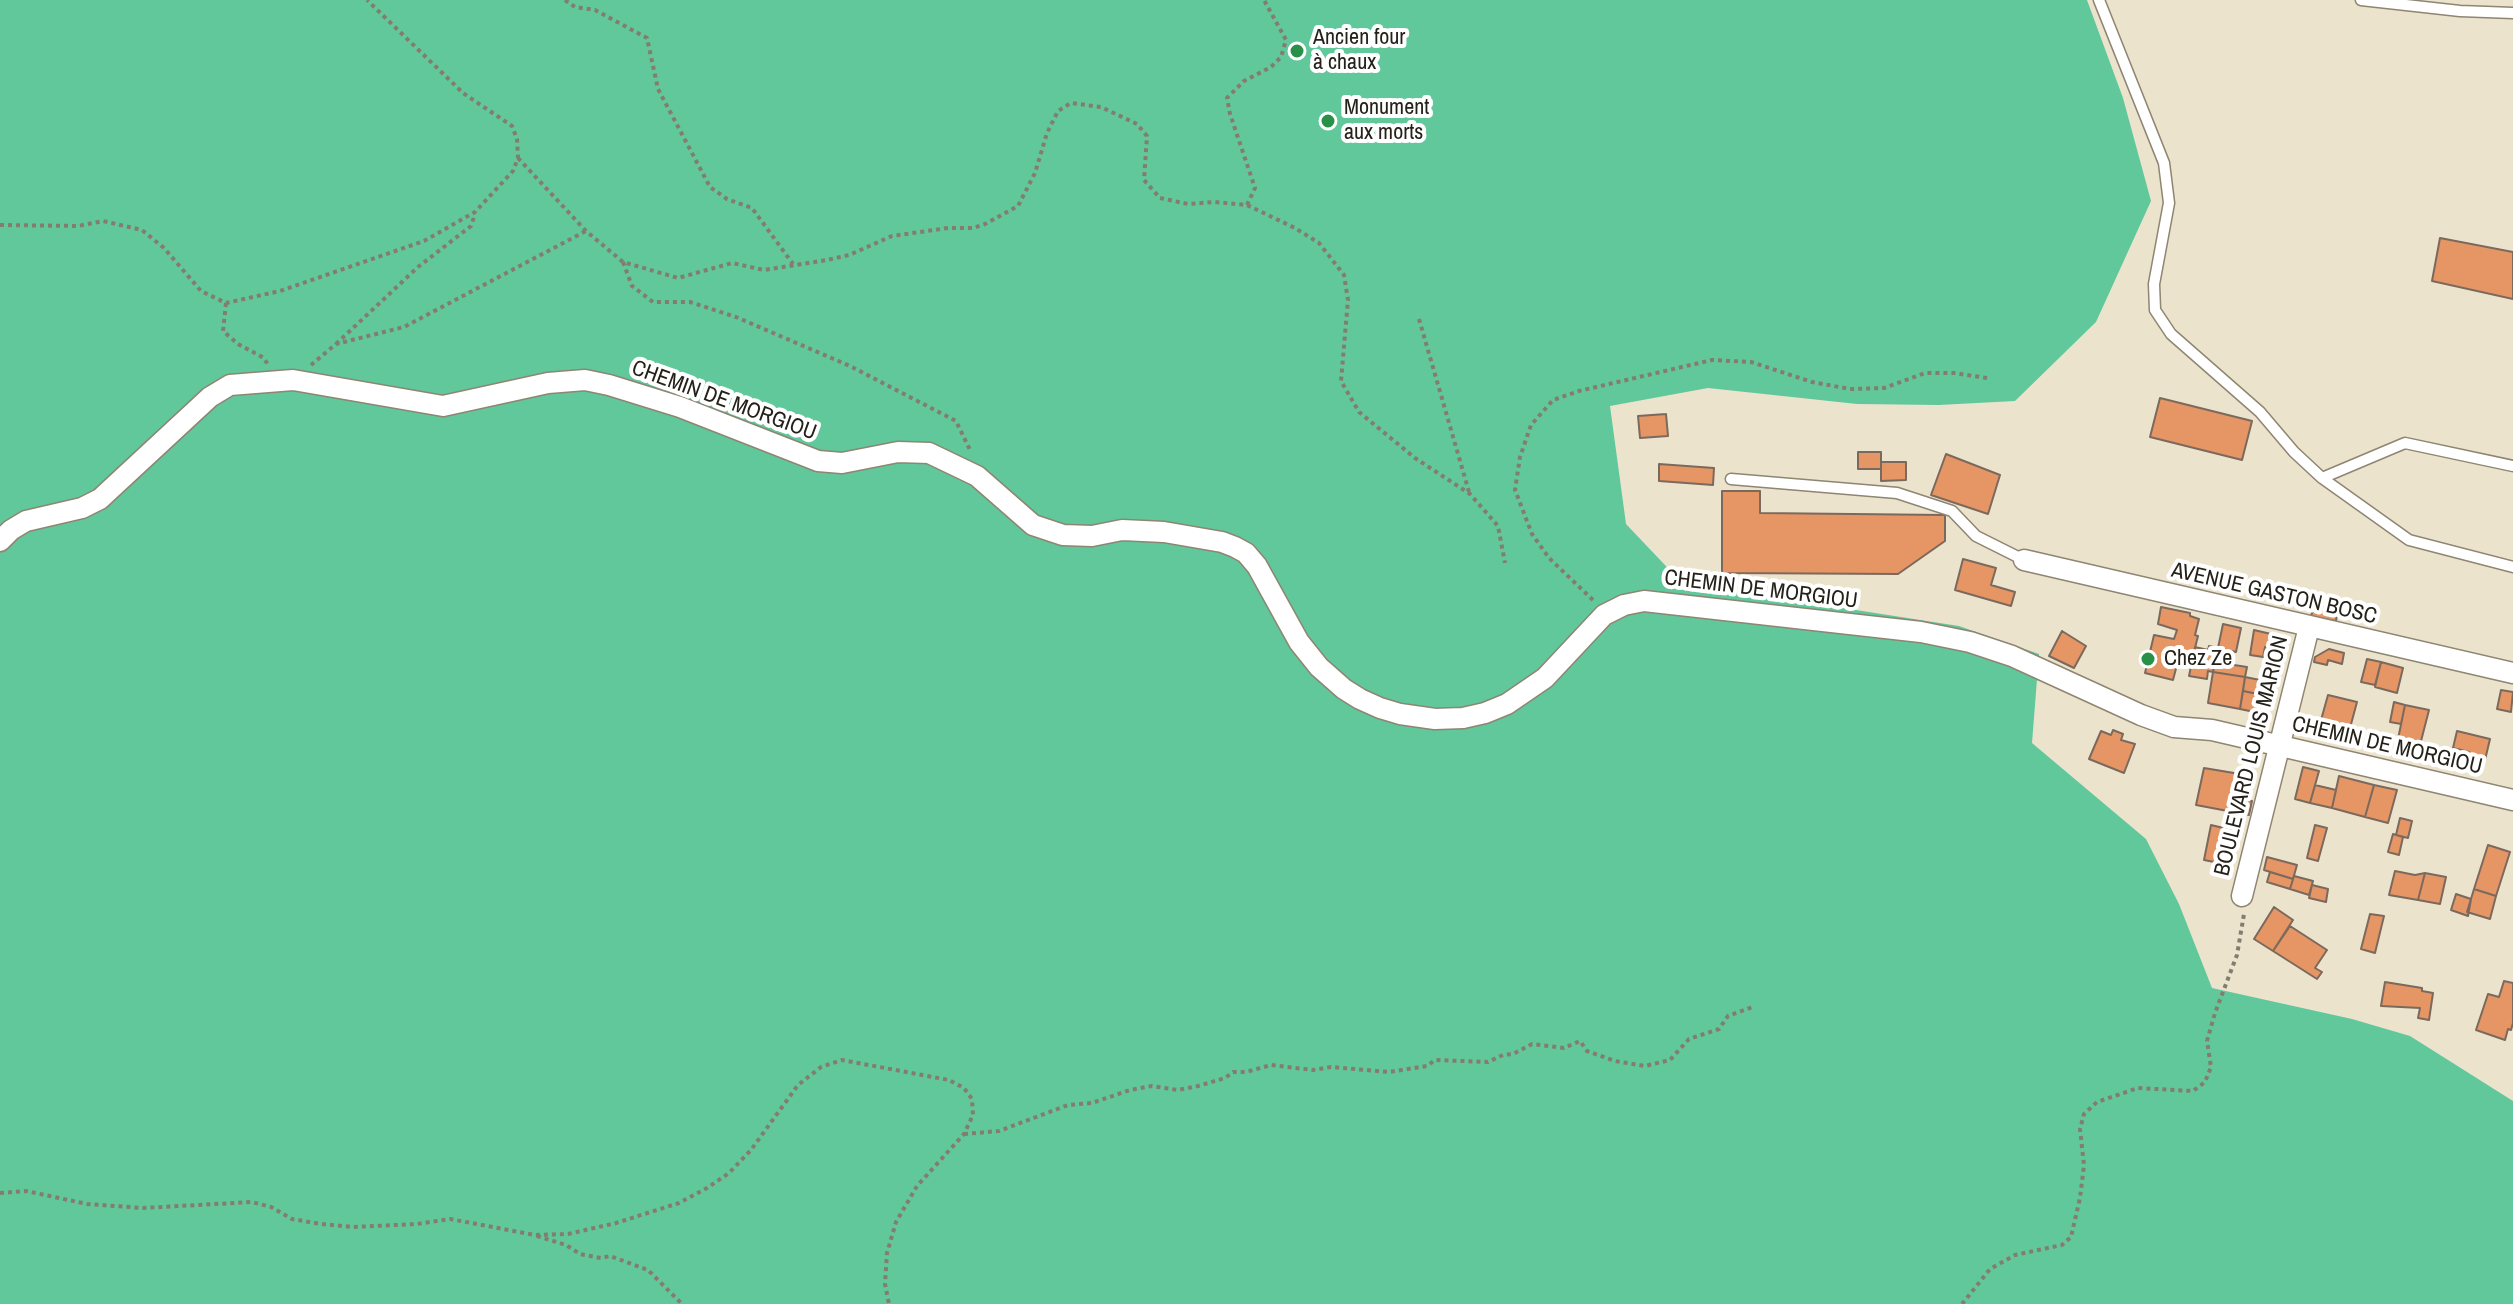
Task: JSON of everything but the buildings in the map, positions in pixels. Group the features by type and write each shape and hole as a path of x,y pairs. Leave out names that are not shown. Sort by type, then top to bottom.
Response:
{"street":[{"name":"CHEMIN DE MORGIOU","path":"0,541 26,521 92,504 217,392 239,383 286,380 443,406 548,383 585,380 680,407 818,461 842,463 898,452 923,452 949,461 985,481 1028,522 1052,532 1077,536 1122,530 1164,532 1222,542 1241,550 1257,566 1299,642 1333,681 1360,699 1400,714 1435,719 1463,718 1507,704 1545,678 1604,615 1624,605 1644,601 1921,632 1970,642 2012,656 2174,727 2212,730 2513,800"},
{"name":"AVENUE GASTON BOSC","path":"2024,560 2513,673"},
{"name":"BOULEVARD LOUIS MARION","path":"2242,896 2309,627"}],"lane":[{"path":"2099,0 2164,163 2169,203 2154,284 2155,310 2171,334 2260,412 2294,452 2322,478 2409,540 2513,567"},
{"path":"2361,0 2460,11 2513,13"},
{"path":"2322,478 2405,443 2513,466"},
{"path":"1731,479 1897,493 1952,511 1976,536 2024,560"}],"path":[{"path":"0,225 78,226 103,221 142,230 164,248 201,291 226,303 280,291 424,241 475,212 513,171 518,158 517,139 512,126 463,93 367,0"},
{"path":"565,0 575,7 595,10 647,38 658,89 710,187 727,199 752,208 793,264"},
{"path":"1247,205 1255,188 1227,98 1244,81 1271,67 1281,57 1286,40 1264,0"},
{"path":"518,158 586,231 623,262 678,278 732,263 764,270 827,260 849,255 892,236 948,228 973,228 1018,206 1035,173 1047,133 1058,111 1071,103 1101,107 1137,124 1147,136 1144,180 1160,198 1188,204 1215,202 1247,205 1319,243 1344,275 1348,300 1341,381 1359,412 1415,458 1470,494 1498,526 1505,563"},
{"path":"226,303 223,331 238,344 264,358 286,380 336,344 418,267 471,226 475,212"},
{"path":"336,344 404,327 586,231"},
{"path":"623,262 632,286 653,302 690,302 736,317 850,366 956,421 985,481"},
{"path":"1419,319 1470,494"},
{"path":"1604,615 1549,558 1532,534 1515,490 1520,457 1531,425 1553,400 1712,360 1751,362 1812,382 1850,389 1884,388 1925,373 1987,378"},
{"path":"1962,1304 1990,1269 2015,1255 2062,1245 2071,1237 2084,1165 2080,1129 2084,1114 2097,1102 2138,1088 2193,1091 2205,1082 2211,1067 2207,1041 2237,955 2245,910 2242,896"},
{"path":"964,1134 999,1131 1068,1105 1092,1103 1130,1090 1152,1086 1178,1090 1225,1078 1233,1072 1271,1065 1313,1070 1331,1067 1389,1072 1427,1066 1435,1060 1488,1062 1532,1044 1564,1048 1580,1041 1587,1051 1615,1061 1645,1066 1670,1060 1689,1039 1719,1029 1728,1016 1755,1006"},
{"path":"535,1235 568,1234 616,1223 679,1203 707,1188 729,1173 751,1150 798,1085 821,1067 842,1060 949,1080 964,1088 972,1099 973,1115 964,1134 917,1186 896,1222 887,1253 885,1284 889,1304"},
{"path":"0,1193 26,1191 87,1204 143,1208 252,1202 271,1207 292,1219 353,1227 450,1219 476,1222 535,1235 566,1245 580,1254 601,1258 610,1256 648,1270 682,1304"}],"green space":[{"path":"0,0 2087,0 2123,98 2151,201 2096,322 2015,401 1939,405 1857,404 1708,388 1610,406 1626,524 1682,583 1959,626 2039,654 2032,743 2146,839 2179,904 2212,988 2352,1019 2410,1036 2513,1101 2513,1304 0,1304"}],"place":[{"name":"Ancien four à chaux","path":"1297,51"},
{"name":"Monument aux morts","path":"1328,121"},
{"name":"Chez Ze","path":"2148,659"}]}
